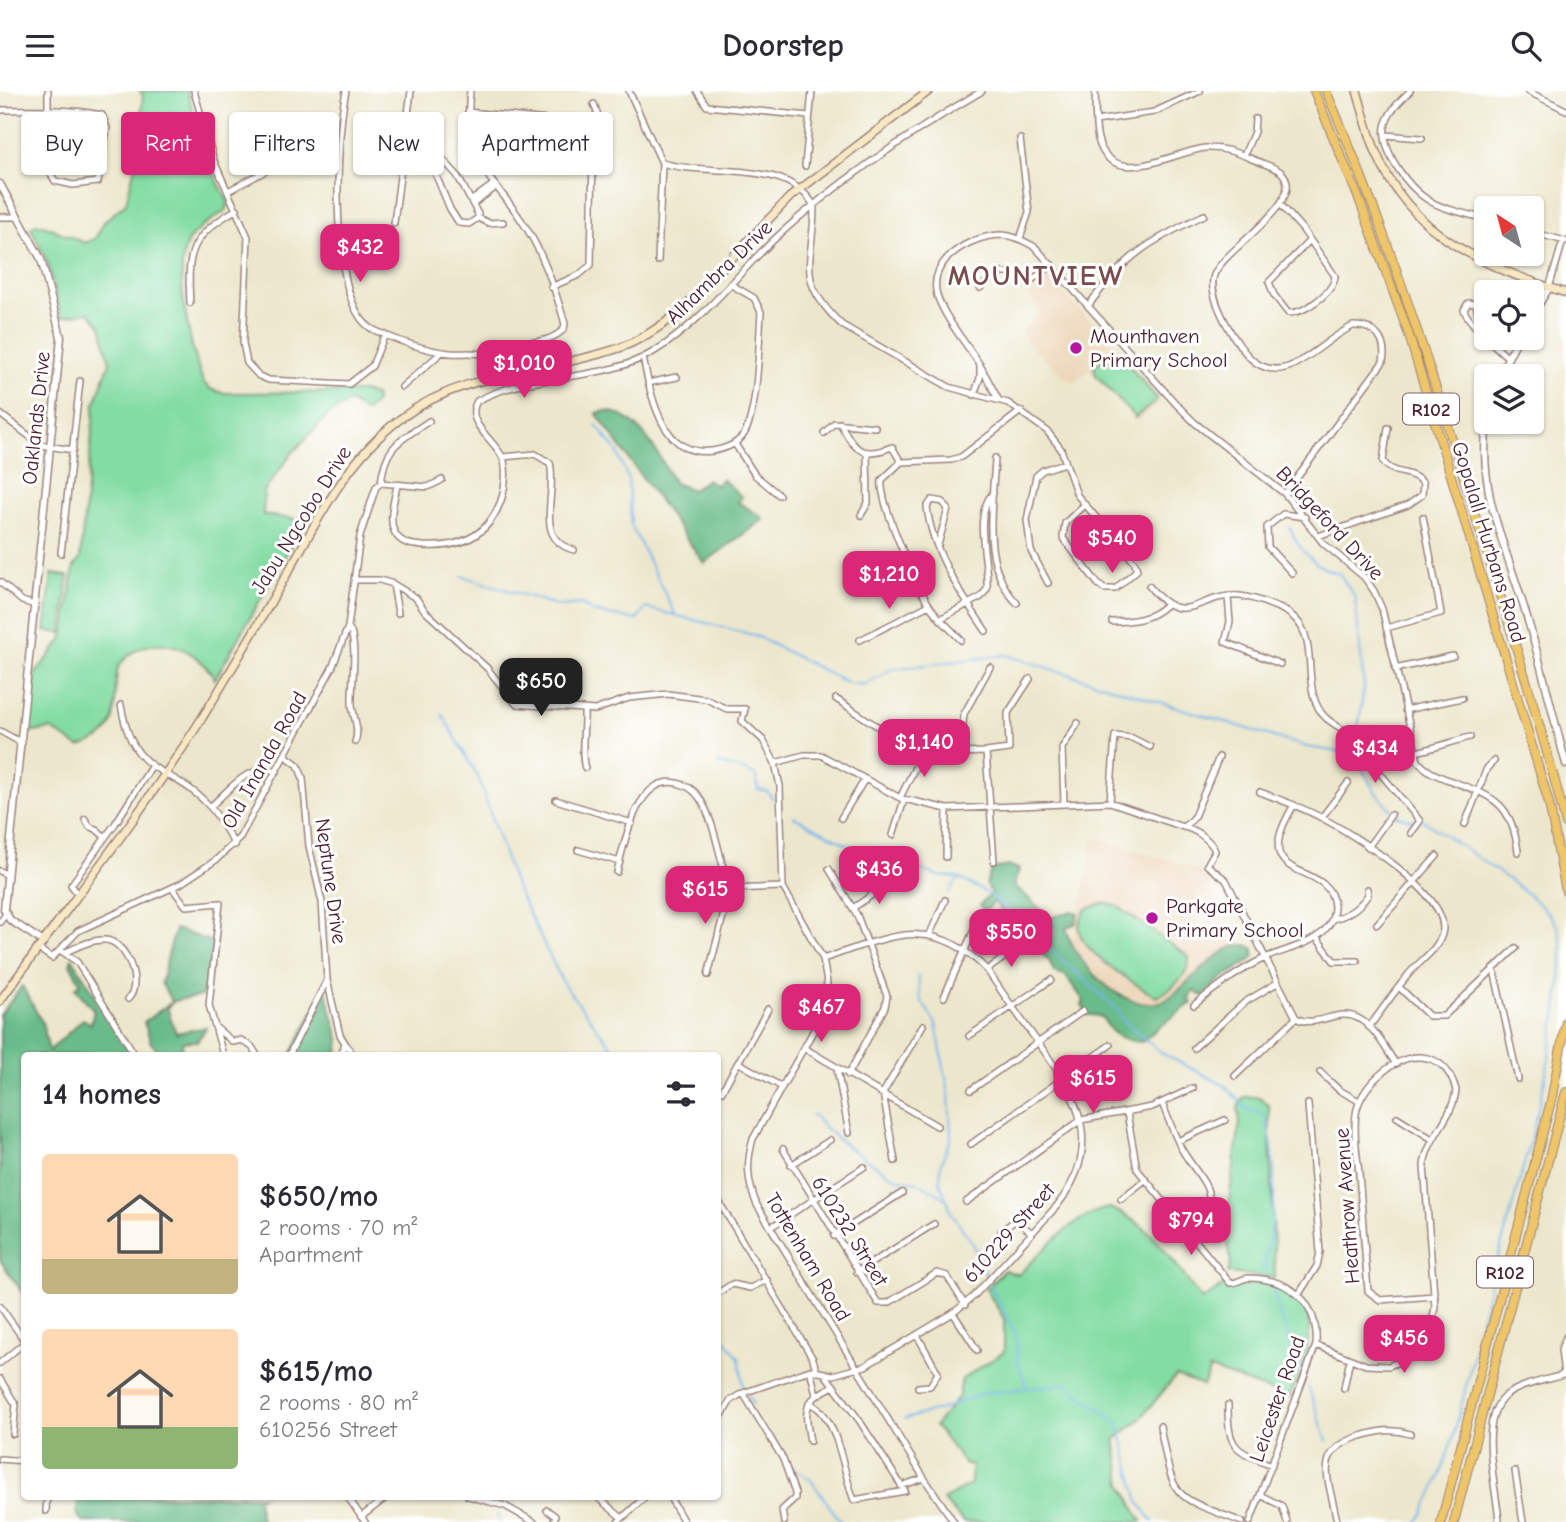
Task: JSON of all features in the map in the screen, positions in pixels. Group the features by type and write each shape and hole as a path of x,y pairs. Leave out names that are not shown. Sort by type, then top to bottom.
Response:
{"main road":[{"name":"Jabu Ngcobo Drive","path":"0,1001 165,775 238,660 328,501 364,452 400,419 430,399 500,373 620,347 664,324 682,310 761,225 801,189 929,91"},
{"name":"Gopalall Hurbans Road","path":"1314,91 1359,199 1408,332 1549,803 1566,892"},
{"name":"Gopalall Hurbans Road","path":"1326,91 1371,196 1419,331 1566,824"},
{"path":"1357,91 1377,153 1400,196 1418,218 1464,253 1566,293"},
{"name":"R102","path":"1441,1522 1551,1101 1566,1021"},
{"name":"R102","path":"1457,1522 1460,1492 1566,1093"}],"street":[{"path":"48,91 48,110"},
{"path":"194,91 214,161 246,228 249,247 245,354 247,363 259,376 269,380 349,384 372,366 385,334"},
{"path":"346,91 341,114 338,157 343,262 355,315 362,323 385,334 442,352 475,353 492,357"},
{"path":"394,223 411,91"},
{"path":"468,112 470,91"},
{"path":"629,91 662,163 658,261"},
{"path":"697,91 707,106 809,116"},
{"path":"805,166 812,91"},
{"name":"Alhambra Drive","path":"503,457 476,422 473,412 477,401 499,393 643,358 684,330 780,234 814,207 901,140 982,91"},
{"path":"1095,91 1096,121 1102,148 1109,157 1123,165 1138,167 1204,149 1220,148 1244,155 1280,172 1287,191 1281,205 1224,260 1212,278 1213,300 1248,356 1267,368 1286,369 1345,329 1362,325 1379,335 1385,350 1383,362 1285,493"},
{"path":"1096,121 1154,112 1200,91"},
{"path":"1410,91 1392,111 1385,135 1391,153 1405,178 1430,201 1474,215"},
{"path":"1527,91 1566,110"},
{"path":"594,104 597,112"},
{"path":"0,110 30,110 48,110 98,114 105,118 106,140 98,182 73,185 55,181 32,141 30,110"},
{"path":"1244,155 1254,132 1255,119"},
{"path":"1385,135 1422,138"},
{"path":"999,399 937,295 937,274 949,256 979,238 1002,235 1020,239 1029,212 1020,139"},
{"path":"478,218 463,225 454,219 430,161 434,155 442,156 472,202 478,218 489,223 503,222"},
{"path":"662,163 780,178 801,189 814,207 807,269 813,289 832,315 849,329 949,387 1008,403 1029,417 1056,442 1077,495 1135,562 1138,570 1115,589 1104,589 1098,584 1063,538 1065,523 1084,505"},
{"path":"228,191 258,175"},
{"path":"488,175 528,229 562,313 564,329 552,338 504,347 492,357"},
{"path":"551,287 579,275 591,265 593,175"},
{"name":"Oaklands Drive","path":"0,185 41,259 61,337 5,915"},
{"path":"472,202 495,185"},
{"path":"1281,205 1332,269 1335,283 1300,311 1288,313 1274,295 1269,282 1309,241"},
{"path":"190,303 188,263 191,249 210,226 237,209"},
{"path":"1088,306 1128,257 1152,240 1204,215"},
{"path":"0,217 19,217"},
{"path":"1544,235 1565,241 1544,296"},
{"name":"Bridgeford Drive","path":"1020,239 1035,247 1195,423 1285,493 1331,551 1364,577 1377,597 1418,761 1428,771 1476,792 1509,812 1518,852"},
{"path":"979,288 998,273 1010,273 1029,282 1052,265"},
{"path":"643,358 657,417 685,444 701,452 734,444 750,422 761,312 754,298 730,284"},
{"path":"1468,303 1476,304 1479,308 1484,336 1466,316 1464,310 1468,303"},
{"path":"1499,350 1506,356"},
{"path":"1503,364 1510,350"},
{"path":"402,387 442,352"},
{"path":"492,357 500,373"},
{"path":"975,395 980,378 980,365"},
{"path":"648,383 677,377"},
{"path":"61,553 80,381"},
{"path":"1008,403 1009,421"},
{"path":"961,640 929,605 883,498 885,475 901,462 951,460 961,457 1021,411"},
{"path":"0,414 41,445 73,450"},
{"path":"1009,421 1029,417"},
{"name":"Old Inanda Road","path":"63,951 67,939 83,927 173,888 234,845 286,756 332,668 348,627 366,512 381,483 385,457 390,450 429,421"},
{"path":"840,423 855,445 867,454"},
{"path":"824,433 830,424 875,427"},
{"path":"1318,536 1408,505 1422,495 1423,483 1418,477 1391,470 1383,461 1388,429"},
{"path":"1487,434 1485,464 1492,514 1521,599 1566,764"},
{"path":"734,444 755,475 779,495"},
{"path":"867,454 892,447 901,462"},
{"path":"397,486 393,522 397,536 415,545 453,546 474,536 494,515 503,493 503,457 535,454 550,463 550,531 559,544 574,550"},
{"path":"861,515 868,503 867,454"},
{"path":"995,458 993,555 1001,580 1017,603"},
{"path":"1048,583 1031,551 1027,520 1036,476 1043,470 1065,464"},
{"path":"381,483 428,487 442,480"},
{"path":"940,618 981,597 987,589 983,515 986,502 993,493"},
{"path":"938,545 948,509 943,502 932,500 928,502 928,514 938,545 955,586 986,631"},
{"path":"1292,573 1268,547 1268,527 1283,514 1305,517"},
{"path":"1386,628 1441,613 1423,517"},
{"path":"355,580 380,580 393,584 416,598 425,611 487,668 511,701 584,711 586,735 582,759 585,768"},
{"path":"0,582 22,601 35,605"},
{"path":"393,584 398,613"},
{"path":"1149,586 1166,605 1184,609 1228,597 1251,598 1282,610 1299,622 1308,642 1314,691 1326,718 1391,754 1415,751 1470,737"},
{"path":"1228,597 1230,622 1225,642 1280,664"},
{"path":"860,640 929,605"},
{"path":"1112,622 1147,618 1156,615 1166,605"},
{"path":"348,627 353,638 352,703 358,735 355,742"},
{"path":"1395,669 1453,656"},
{"path":"960,753 964,713 990,667"},
{"path":"836,699 883,729 924,749 960,753 1003,752 1009,749 1008,713 1030,679"},
{"name":"Tottenham Road","path":"584,711 605,708 629,698 680,695 706,699 727,709 743,707 744,724 763,740 775,763 780,786 783,887 823,959 827,993 820,1019 753,1139 748,1158 748,1181 771,1227 856,1369 954,1522"},
{"path":"1405,709 1462,698"},
{"path":"121,705 132,745 150,767 210,807 234,845"},
{"path":"1065,803 1062,748 1078,723"},
{"path":"0,731 22,743"},
{"path":"1110,802 1115,736 1132,738 1150,747"},
{"path":"1367,742 1371,762 1418,818 1420,824 1411,833"},
{"path":"893,835 902,799 924,749"},
{"path":"986,752 994,861"},
{"path":"775,763 804,755 821,755 902,799 947,809 1110,802 1195,830 1214,846 1215,851 1206,863 1226,880 1296,1018"},
{"name":"Neptune Drive","path":"286,756 298,765 303,778 305,823 323,909 327,980 335,1017 351,1052"},
{"path":"1183,827 1193,819 1219,757"},
{"path":"1465,824 1487,768 1494,761"},
{"path":"78,894 71,885 150,767"},
{"path":"210,807 233,784 251,773 262,769 277,771"},
{"path":"841,818 865,779"},
{"path":"617,872 640,802 653,788 671,782 694,791 705,809 730,889 708,975"},
{"path":"1322,817 1348,783"},
{"path":"1260,792 1322,817 1368,847 1415,883 1442,916 1442,935 1369,1027"},
{"path":"556,800 632,823"},
{"path":"1194,1005 1231,976 1264,958 1316,937 1332,919 1334,907 1328,888 1313,877 1292,870 1281,856 1278,845 1280,828 1294,805"},
{"path":"946,857 947,809"},
{"path":"1368,847 1391,815"},
{"path":"85,819 88,826 105,837"},
{"path":"578,850 620,862"},
{"path":"1377,924 1437,856"},
{"path":"830,869 853,908 869,944 887,1002 848,1076"},
{"path":"0,871 7,876"},
{"path":"853,908 891,882"},
{"path":"730,889 783,887"},
{"path":"173,888 186,906 217,901 221,910 208,988 209,1005 223,1052"},
{"path":"1332,919 1346,915 1358,907 1368,895 1367,889"},
{"path":"929,936 945,900"},
{"path":"944,997 981,914"},
{"path":"0,922 5,915 52,958 63,951 104,940 113,943 129,962 136,982 136,989 128,999"},
{"name":"610229 Street","path":"823,959 910,933 929,936 963,950 987,970 1064,1078 1081,1120 1083,1150 1074,1179 1068,1192 1032,1233 965,1305 856,1369"},
{"path":"1316,937 1334,961 1357,961"},
{"path":"987,970 1020,946"},
{"path":"1399,987 1419,1008 1438,1018 1449,1014 1516,948"},
{"path":"63,951 85,972 133,1052"},
{"path":"1494,970 1518,1079"},
{"path":"291,1052 327,980"},
{"path":"969,1036 1051,980"},
{"path":"1194,1048 1245,1002 1277,983"},
{"path":"722,1091 768,1009"},
{"path":"971,1090 1083,1011"},
{"path":"1296,1018 1311,1021 1341,1013 1354,1016 1369,1027 1396,1064 1417,1057 1435,1060 1454,1080 1455,1100 1432,1139 1424,1166 1435,1296 1434,1323 1421,1348 1412,1356 1380,1366 1350,1359 1316,1345"},
{"path":"1236,1076 1296,1018"},
{"path":"895,1161 883,1093 923,1025"},
{"path":"215,1027 233,1042 241,1039 247,1042 255,1052"},
{"path":"342,1052 345,1043"},
{"path":"971,1144 1110,1045"},
{"path":"804,1048 937,1126"},
{"path":"739,1063 782,1087"},
{"name":"Heathrow Avenue","path":"1396,1064 1370,1084 1359,1101 1355,1129 1368,1291 1380,1300 1435,1296"},
{"path":"836,1069 849,1133"},
{"path":"1320,1072 1339,1090 1359,1101"},
{"path":"966,1202 987,1183 1081,1120 1128,1113 1162,1103 1193,1088"},
{"path":"1162,1103 1178,1141 1206,1182 1210,1193 1205,1211 1183,1225"},
{"path":"1128,1113 1135,1163 1144,1180 1220,1272 1232,1284 1245,1278 1265,1279 1281,1282 1299,1294 1317,1266 1320,1252 1308,1104"},
{"path":"1397,1117 1432,1139"},
{"path":"1178,1141 1225,1120"},
{"path":"791,1165 830,1140"},
{"name":"610232 Street","path":"782,1149 874,1299 883,1305 937,1273 947,1276 965,1305"},
{"path":"771,1227 864,1167"},
{"path":"1121,1199 1144,1180"},
{"path":"835,1236 902,1193"},
{"path":"721,1206 813,1359 816,1394"},
{"path":"1001,1231 1016,1220 1032,1233"},
{"path":"857,1272 934,1224"},
{"path":"721,1291 732,1284 750,1288 767,1280"},
{"name":"Leicester Road","path":"1250,1522 1316,1345 1316,1323 1299,1294"},
{"path":"0,1306 21,1338"},
{"path":"953,1313 977,1350"},
{"path":"917,1335 938,1373 930,1386 918,1387"},
{"path":"1499,1522 1491,1457 1494,1414 1505,1397 1516,1390 1565,1374 1561,1349 1566,1337"},
{"path":"0,1363 21,1345"},
{"path":"1344,1388 1350,1359"},
{"path":"721,1417 732,1400 743,1393 813,1370 833,1375 856,1369"},
{"path":"809,1402 823,1412 841,1454 854,1500 905,1491 824,1373"},
{"path":"0,1379 16,1405 13,1434"},
{"path":"810,1441 805,1414 809,1402 816,1394 834,1386"},
{"path":"743,1393 783,1458 795,1497 782,1510 784,1522"},
{"path":"1228,1405 1229,1439 1233,1445 1244,1455 1272,1465"},
{"path":"1160,1426 1168,1471 1177,1492 1192,1503 1242,1522"},
{"path":"1337,1522 1327,1465 1332,1450 1344,1441 1381,1430 1393,1429 1410,1434"},
{"path":"0,1459 21,1461"},
{"path":"1515,1471 1523,1522"},
{"path":"901,1486 924,1478"},
{"path":"1260,1495 1282,1506 1287,1522"},
{"path":"46,1511 47,1500"},
{"path":"350,1500 363,1519 384,1500"},
{"path":"483,1500 505,1506 534,1522"},
{"path":"600,1500 620,1520 642,1500"},
{"path":"671,1500 684,1522"},
{"path":"547,1510 555,1516 554,1522"}],"shaded area":[{"name":"Mounthaven Primary School","path":"1045,275 1126,356 1160,401 1138,421 1090,370 1074,382 1068,380 1025,340 1022,330 1040,312 1029,295"},
{"name":"Parkgate Primary School","path":"1094,837 1209,873 1214,879 1209,884 1239,944 1210,962 1163,1001 1145,1004 1104,985 1072,943"}],"green space":[{"path":"140,91 187,91 193,112 141,112 143,96"},
{"path":"133,175 214,175 229,203 226,210 191,237 185,249 182,266 182,286 193,350 203,382 210,389 223,393 364,392 375,396 376,402 365,412 350,402 329,414 293,452 264,491 263,515 294,519 301,528 215,679 195,656 182,649 155,644 142,648 129,655 118,667 114,716 110,726 104,735 94,742 79,747 51,729 27,733 36,673 62,640 65,629 74,567 80,559 95,403 110,362 101,326 89,312 61,317 48,263 31,228 36,224 43,225 85,243 95,239 104,222 126,203"},
{"path":"1115,349 1156,397 1156,401 1135,418 1096,375 1094,366"},
{"path":"606,411 629,420 648,438 674,483 693,490 707,479 716,486 722,479 742,497 738,502 764,519 704,563 596,413"},
{"path":"52,574 68,576 62,633 45,631"},
{"path":"1010,866 1019,869 1014,885 1050,918 1072,911 1078,913 1076,923 1066,928 1079,955 1102,982 1130,1000 1160,1002 1170,997 1206,965 1232,947 1243,945 1254,949 1254,958 1221,979 1202,996 1194,991 1188,998 1192,1003 1141,1042 1124,1038 1114,1033 1099,1016 1089,1015 1082,1005 1084,1001 1065,975 1054,972 1049,960 1031,945 1026,947 1021,941 1024,935 994,902 984,912 980,905 992,893 986,885 992,869"},
{"path":"1104,903 1117,906 1189,957 1183,976 1168,991 1156,997 1109,966 1087,946 1081,936 1081,920 1085,910"},
{"path":"175,929 215,943 202,996 174,1001 167,1008 176,1033 207,1027 197,1041 182,1042 183,1052 160,1052 151,1043 144,1022 172,1002 161,983"},
{"path":"72,958 130,1052 21,1052 21,1291 0,1260 0,1015 22,986 42,1022 49,1051 83,1019 91,1024 94,1010 75,988 81,984 70,964"},
{"path":"325,988 339,1039 338,1052 293,1052"},
{"path":"1244,1097 1260,1097 1269,1106 1275,1278 1228,1273 1231,1263 1225,1228 1240,1123 1238,1107"},
{"path":"1109,1208 1125,1215 1151,1234 1202,1300 1224,1285 1236,1287 1254,1282 1288,1290 1301,1301 1309,1330 1307,1347 1289,1398 1210,1369 1203,1386 1176,1376 1138,1421 1115,1440 1122,1484 1142,1522 963,1522 943,1500 971,1484 972,1466 965,1464 935,1426 959,1396 962,1379 1004,1352 1004,1319 986,1289 1004,1270 1018,1275 1071,1226"},
{"path":"78,1500 257,1500 261,1522 83,1522 76,1513"}],"waterway":[{"path":"596,425 617,451 628,479 631,525 675,614"},
{"path":"1290,528 1309,557 1323,568 1339,573 1355,597 1364,687 1358,729"},
{"path":"462,576 559,606 582,604 592,612 636,620 646,608 754,635 848,683 864,685 892,669 1006,655 1307,747 1345,753 1360,765 1375,792 1397,816 1418,822"},
{"path":"442,714 478,777 514,883 564,985 616,1052"},
{"path":"1357,762 1362,746"},
{"path":"718,763 756,776 758,790 767,791 773,799"},
{"path":"794,817 891,867 913,867 939,876 959,878 990,895 1163,1054 1224,1085 1248,1110 1264,1114 1271,1139 1274,1178 1273,1218 1264,1272"},
{"path":"1418,1522 1432,1495 1453,1438 1481,1319 1529,1147 1553,1039 1562,955 1558,928 1537,902 1498,871 1423,820"},
{"path":"952,888 959,878"},
{"path":"918,976 920,998 936,1024 949,1094 951,1138 941,1164 940,1182 952,1214 973,1244 986,1275"},
{"path":"812,1114 841,1141 872,1163 894,1177 920,1183 944,1198"},
{"path":"990,1285 1016,1335 1018,1363 1027,1388"},
{"path":"1272,1287 1277,1305"},
{"path":"1278,1309 1300,1372"},
{"path":"721,1333 739,1358 744,1389"},
{"path":"939,1410 984,1393 1065,1384 1118,1422 1139,1502 1153,1522"},
{"path":"1308,1386 1327,1441"},
{"path":"749,1395 753,1404"},
{"path":"905,1419 938,1410"},
{"path":"772,1436 788,1464 811,1480 841,1522"},
{"path":"497,1514 500,1522"}],"place":[{"name":"Mounthaven Primary School","path":"1076,348"},
{"name":"Parkgate Primary School","path":"1152,918"}],"district":[{"name":"MOUNTVIEW","path":"1036,275"}]}
